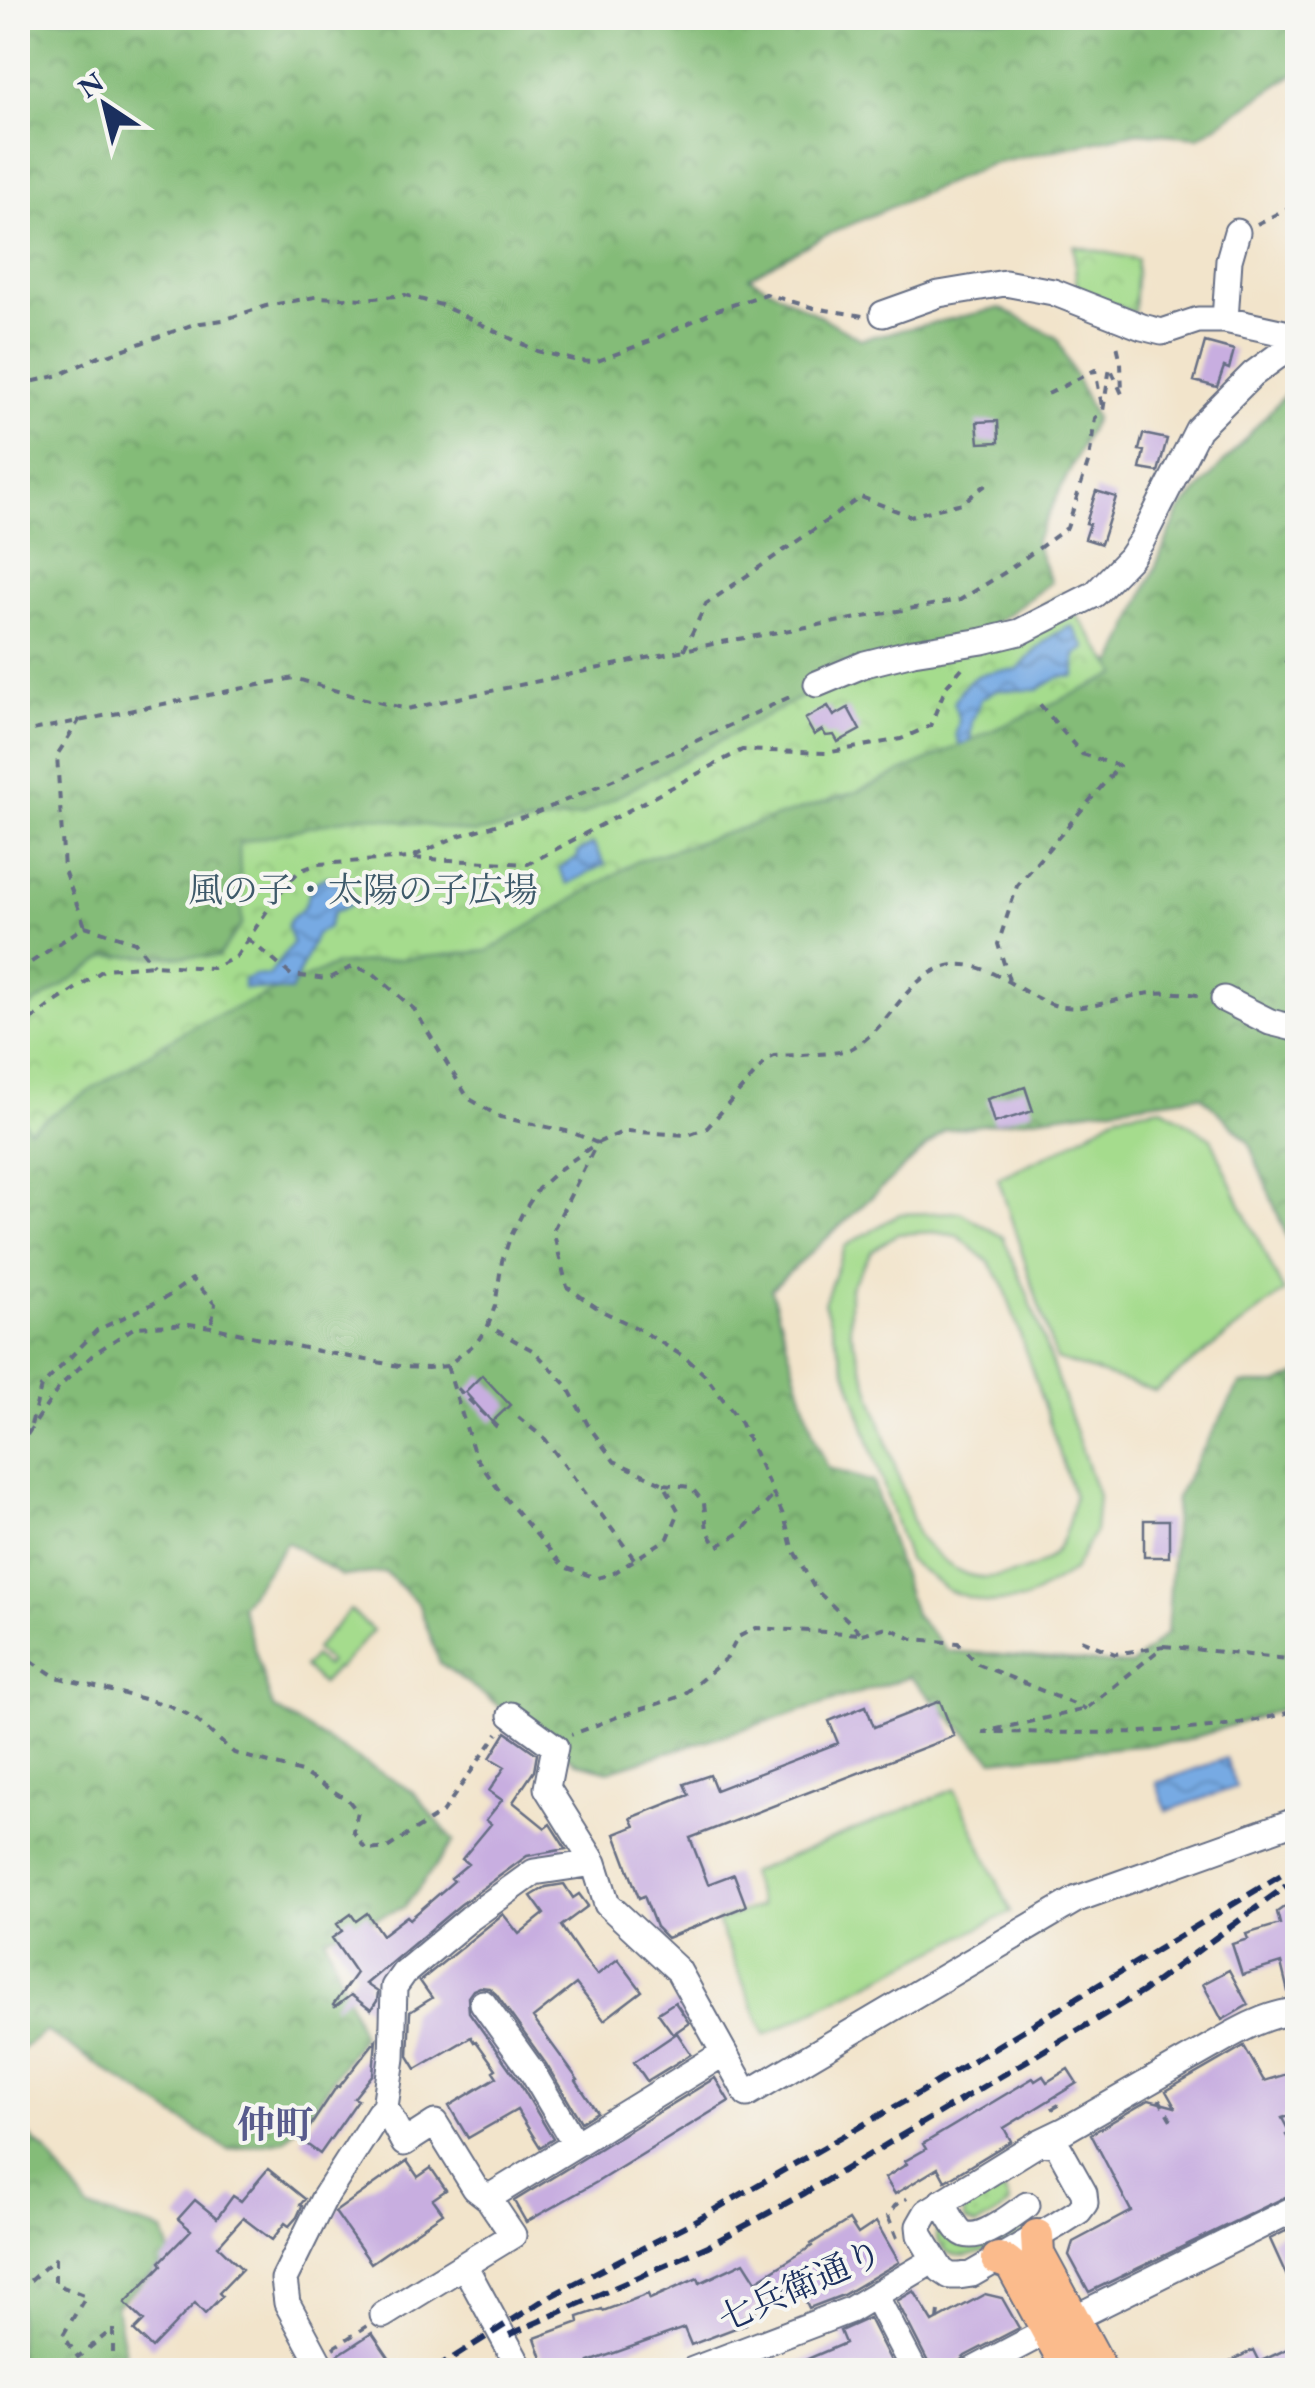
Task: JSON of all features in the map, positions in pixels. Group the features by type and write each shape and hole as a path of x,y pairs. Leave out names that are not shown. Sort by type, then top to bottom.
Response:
{"main road":[{"path":"1032,2221 1069,2370"},
{"path":"998,2259 1014,2268 1101,2370"}],"street":[{"path":"1225,320 1228,260 1237,232"},
{"path":"883,314 939,294 1005,283 1053,292 1162,332 1198,320 1225,320 1298,338"},
{"path":"816,684 865,664 1020,632 1095,594 1142,540 1198,429 1253,374 1298,338"},
{"path":"1224,999 1270,1022 1298,1029"},
{"path":"511,1714 555,1747 547,1788 594,1863 607,1904 678,1970 748,2094 1077,1899 1298,1820"},
{"path":"384,2315 513,2235 488,2198 476,2188 435,2123 404,2143 385,2108 392,2058 394,1988 404,1972 534,1872 594,1863"},
{"path":"483,2003 533,2073 575,2144"},
{"path":"1032,2221 998,2259 972,2274 959,2276 941,2270 920,2235 919,2226 927,2212 1040,2142 1230,2036 1264,2019 1296,2016"},
{"path":"488,2198 724,2053"},
{"path":"320,2365 287,2302 284,2279 323,2200 378,2113 385,2108"},
{"path":"942,2202 961,2232 970,2236 1079,2212 1085,2203 1084,2194 1060,2150 1054,2144 1040,2142"},
{"path":"1002,2166 1032,2221"},
{"path":"973,2370 1298,2207"},
{"name":"七兵衛通り","path":"693,2370 850,2310 934,2260"},
{"path":"464,2265 521,2370"},
{"path":"875,2295 914,2370"}],"path":[{"path":"1237,232 1298,204"},
{"path":"18,386 60,375 101,355 194,324 315,297 365,299 405,294 442,305 537,350 596,362 717,310 766,294 814,308 864,316 883,314"},
{"path":"18,732 294,678 407,708 684,650 960,600 1067,528 1089,460 1095,418 1103,412 1110,367 1122,394 1115,315"},
{"path":"1048,394 1095,370 1103,412"},
{"path":"684,650 706,604 861,497 910,516 962,503 991,481"},
{"path":"1298,614 1285,660 1298,680"},
{"path":"18,1030 105,969 153,965 214,968 236,957 275,899 299,872 318,864 409,858 528,864 742,750 826,753 901,739 930,726 946,687 984,641"},
{"path":"409,858 458,836 536,813 816,684"},
{"path":"1010,983 998,944 1016,886 1120,766 1082,754 1037,701"},
{"path":"80,719 57,755 64,870 85,926"},
{"path":"85,926 135,942 153,965"},
{"path":"18,971 85,926"},
{"path":"248,939 291,974 328,979 354,966 374,974 414,1009 468,1098 500,1117 571,1132 596,1142"},
{"path":"18,1448 60,1386 95,1353 135,1328 189,1324 404,1367 447,1366 477,1342 488,1326 510,1238 538,1189 560,1169 596,1142 625,1131 688,1135 706,1128 767,1060 774,1056 848,1050 867,1037 910,988 932,972 968,965 1053,1005 1076,1008 1176,992 1224,999"},
{"path":"596,1142 553,1230 567,1287 686,1358 705,1375 740,1422 785,1519 792,1548 815,1589 862,1634"},
{"path":"29,1432 41,1387 96,1330 166,1297 192,1279 215,1304 210,1327"},
{"path":"488,1326 534,1350 566,1384 588,1425 614,1461 664,1484 691,1488 704,1503 707,1530 717,1546 740,1532 774,1495"},
{"path":"447,1366 475,1456 564,1567 597,1578 614,1573 668,1538 678,1512 664,1484"},
{"path":"453,1385 497,1426"},
{"path":"518,1417 545,1440 635,1560"},
{"path":"555,1747 576,1732 682,1696 726,1658 738,1637 756,1628 862,1634 886,1628 913,1639 958,1643 978,1664 1086,1709"},
{"path":"1081,1640 1116,1654 1164,1646 1298,1660"},
{"path":"1164,1646 1086,1709 984,1732 1206,1729 1298,1710"},
{"path":"18,1652 56,1677 168,1705 193,1717 234,1753 301,1772 348,1800 358,1812 353,1831 366,1850 387,1848 442,1813 511,1714"},
{"path":"18,2291 55,2259 55,2284 86,2296 63,2335 78,2357 113,2329 113,2370"},
{"path":"938,2320 939,2311"},
{"path":"320,2365 384,2315"},
{"path":"1182,2364 1185,2370"}],"green space":[{"path":"18,18 1297,18 1297,72 1199,137 1138,132 988,165 824,236 749,277 861,339 1000,308 1057,338 1095,418 1035,542 1051,582 964,647 626,844 859,791 1115,661 1179,512 1291,388 1297,387 1297,1262 1248,1141 1201,1095 945,1130 771,1289 814,1436 828,1468 873,1482 914,1614 948,1651 1131,1665 1167,1633 1176,1497 1240,1384 1277,1384 1297,1374 1297,1704 1184,1741 993,1760 910,1677 608,1771 576,1762 440,1663 418,1603 385,1572 342,1576 287,1542 241,1606 273,1708 413,1792 454,1841 405,1907 325,1937 362,2036 319,2100 285,2140 228,2150 46,2031 18,2052"},
{"path":"1074,246 1137,259 1134,312 1077,294"},
{"name":"風の子・太陽の子広場","path":"1062,594 1118,674 859,791 635,862 488,951 335,965 191,1027 29,1129 18,1113 18,1015 108,956 218,957 242,924 239,843 363,815 473,833 581,816 803,696 965,649"},
{"path":"1162,1107 1211,1138 1284,1292 1155,1391 1056,1359 998,1178 1061,1149 1118,1114"},
{"path":"960,1212 1003,1237 1027,1293 1098,1496 1095,1531 1073,1571 1025,1600 987,1603 949,1591 908,1560 824,1303 845,1246 900,1214","holes":["933,1232 958,1236 989,1262 1004,1286 1074,1496 1066,1530 1054,1553 1031,1568 1009,1575 966,1574 939,1558 918,1536 850,1330 850,1287 872,1251 897,1234"]},
{"path":"350,1610 373,1630 321,1684 304,1667 314,1656 325,1666 329,1662 315,1649"},
{"path":"955,1789 1011,1912 765,2035 717,1921 761,1906 749,1873"},
{"path":"18,2125 46,2151 89,2209 163,2231 171,2256 116,2306 128,2370 18,2370"},
{"path":"994,2189 1005,2192 1008,2207 976,2226 965,2221 963,2210"},
{"path":"1022,2220 1024,2228 1018,2236 967,2255 948,2252 937,2236 940,2221 954,2242 971,2247 989,2241"}],"water":[{"path":"1072,626 1086,648 1075,655 1075,676 1059,677 1037,690 996,690 981,699 972,721 970,741 960,745 954,703 966,685 979,675 1018,670 1049,639"},
{"path":"593,844 605,864 567,884 559,868"},
{"path":"327,877 350,880 352,904 333,913 328,927 316,934 291,991 243,988 243,980 255,975 268,976 293,943 288,923 303,908 312,887"},
{"path":"1226,1758 1236,1787 1167,1811 1156,1783"}],"building":[{"path":"1205,342 1234,350 1229,369 1224,367 1217,387 1194,381"},
{"path":"998,421 999,442 979,443 977,422"},
{"path":"1143,434 1167,439 1158,472 1140,469"},
{"path":"1096,491 1116,497 1101,544 1085,539"},
{"path":"828,706 834,716 848,708 860,730 838,742 834,735 826,736 822,730 814,735 805,719"},
{"path":"1025,1087 1033,1111 994,1123 987,1099"},
{"path":"482,1375 510,1405 492,1422 465,1392"},
{"path":"1144,1520 1169,1520 1169,1557 1144,1557"},
{"path":"940,1701 954,1736 690,1838 708,1884 734,1874 746,1906 667,1938 656,1927 644,1896 639,1898 615,1834 635,1826 631,1818 689,1795 684,1784 710,1775 716,1790 838,1743 829,1721 866,1706 874,1727"},
{"path":"506,1732 537,1754 534,1771 513,1802 545,1828 550,1824 566,1849 527,1856 460,1905 366,1984 378,1992 371,2010 351,1995 335,2007 356,1973 332,1938 342,1931 337,1924 351,1914 356,1921 367,1913 382,1935 407,1916 410,1919 454,1881 451,1878 468,1864 462,1859 491,1824 486,1820 502,1800 489,1791 505,1767 490,1758"},
{"path":"564,1884 573,1898 579,1894 588,1906 561,1926 580,1954 597,1975 618,1959 642,1991 604,2020 576,1984 533,2018 597,2112 581,2122 496,1994 480,1987 468,1997 469,2012 519,2082 553,2139 540,2147 517,2110 468,2138 449,2106 497,2077 493,2071 496,2069 471,2037 416,2069 408,2056 410,2012 432,1998 420,1981 503,1914 519,1934 544,1914 531,1896 546,1887"},
{"path":"1298,1897 1298,1995 1289,1996 1281,1963 1242,1975 1232,1944 1248,1939 1246,1934 1280,1924 1277,1912"},
{"path":"1229,1970 1248,2005 1222,2020 1203,1984"},
{"path":"675,2002 689,2023 673,2034 658,2013"},
{"path":"677,2033 691,2054 647,2081 634,2062"},
{"path":"376,2040 373,2074 320,2154 301,2140 337,2086"},
{"path":"1244,2046 1264,2081 1293,2072 1298,2078 1298,2113 1282,2118 1290,2133 1286,2135 1298,2155 1298,2191 1089,2292 1069,2255 1073,2242 1131,2211 1091,2134 1149,2100 1175,2107 1166,2091"},
{"path":"1068,2069 1077,2083 1004,2128 1011,2141 945,2181 938,2168 895,2194 885,2178 926,2149 923,2144 1033,2078 1035,2081 1043,2076 1047,2082"},
{"path":"715,2078 729,2101 526,2222 514,2201"},
{"path":"407,2161 418,2177 431,2168 446,2190 433,2199 443,2213 371,2263 335,2212"},
{"path":"268,2169 305,2199 297,2217 289,2226 285,2223 272,2240 243,2218 218,2246 242,2269 205,2314 195,2303 152,2348 134,2331 144,2321 125,2303 191,2230 178,2219 195,2200 217,2218 233,2196 241,2201"},
{"path":"849,2220 858,2234 876,2222 899,2262 843,2295 809,2308 797,2282 743,2317 746,2324 691,2345 684,2328 589,2362 591,2366 580,2370 546,2370 535,2338 579,2322 578,2317 648,2294 650,2299 698,2278 700,2283 744,2262 756,2281"},
{"path":"1298,2225 1298,2301 1270,2239"},
{"path":"914,2291 933,2322 985,2294 1002,2298 1019,2328 965,2356 957,2370 930,2370 897,2301"},
{"path":"869,2318 895,2369 782,2370 845,2343 840,2331"},
{"path":"372,2333 389,2358 370,2370 348,2370 338,2355"},
{"path":"1298,2344 1298,2370 1214,2370 1253,2350 1259,2362"}],"railway":[{"path":"434,2370 547,2298 691,2223 919,2093 1298,1865"},
{"path":"509,2335 708,2246 805,2193 1142,1992 1286,1886"}],"district":[{"name":"仲町","path":"275,2124"}]}
